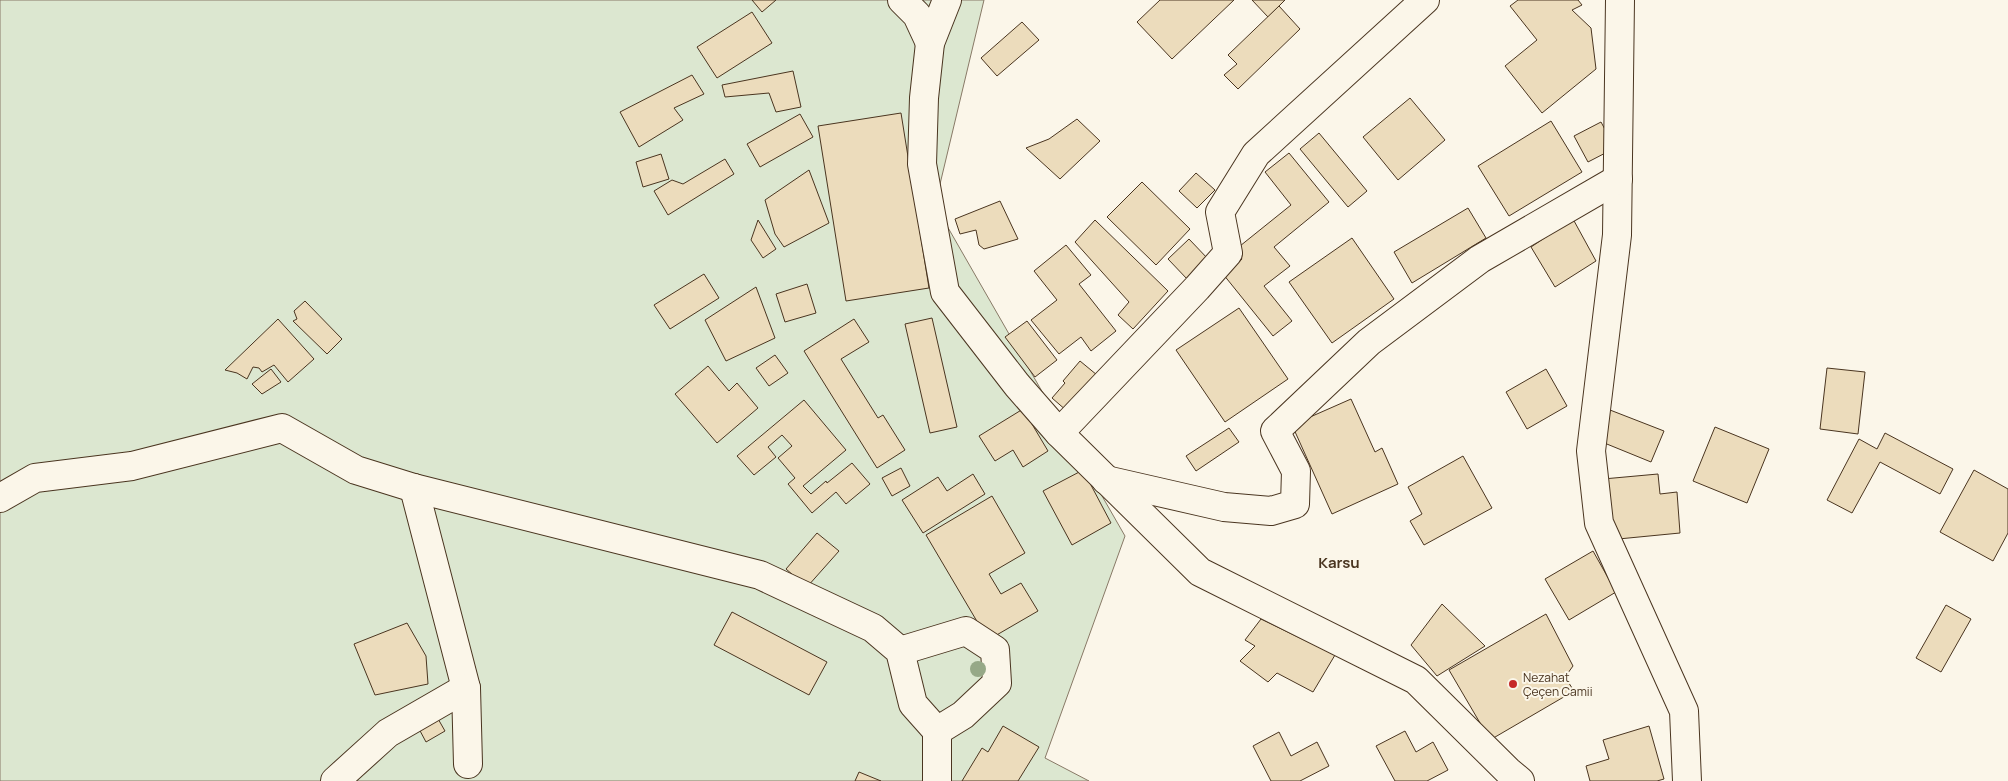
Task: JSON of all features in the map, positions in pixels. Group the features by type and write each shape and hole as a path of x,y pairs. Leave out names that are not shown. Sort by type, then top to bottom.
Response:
{"street":[{"path":"902,0 917,14 930,44"},
{"path":"947,0 930,44 924,98 922,164 945,292 1017,385 1059,433 1200,572 1416,680 1520,781"},
{"path":"1059,433 1191,295 1228,253 1220,212 1256,154 1425,0"},
{"path":"1620,0 1617,235 1591,451 1599,523 1684,711 1687,781"},
{"path":"1106,480 1224,508 1272,511 1295,504 1296,471 1275,431 1369,342 1480,259 1618,179"},
{"path":"0,498 35,478 132,466 282,428 356,470 414,488 760,575 873,628 900,651 913,704 937,731 937,781"},
{"path":"414,488 466,688 468,764"},
{"path":"900,651 966,631 995,650 997,683 963,715 937,731"},
{"path":"335,781 388,733 466,688"}],"green space":[{"path":"0,0 984,0 935,205 1125,536 1045,758 1089,781 0,781"}],"building":[{"path":"752,0 776,0 762,12"},
{"path":"1160,0 1234,0 1172,59 1137,22"},
{"path":"1252,0 1285,0 1268,17"},
{"path":"1518,0 1578,0 1582,5 1572,10 1591,28 1596,69 1542,113 1505,66 1537,40 1510,6"},
{"path":"1279,6 1300,29 1238,89 1224,75 1237,64 1228,55"},
{"path":"752,12 772,43 717,78 697,47"},
{"path":"1022,22 1039,40 997,76 981,58"},
{"path":"793,71 801,107 776,112 769,93 725,97 722,85"},
{"path":"692,75 704,94 674,108 683,120 639,147 620,112"},
{"path":"1410,98 1445,140 1398,180 1363,137"},
{"path":"901,113 929,288 846,301 818,126"},
{"path":"800,114 813,137 760,167 747,144"},
{"path":"1077,119 1100,141 1060,179 1026,148 1049,139"},
{"path":"1551,121 1582,172 1509,216 1478,166"},
{"path":"1601,122 1615,148 1588,162 1574,136"},
{"path":"1319,133 1367,191 1348,207 1300,149"},
{"path":"1289,153 1329,202 1274,247 1290,266 1264,286 1292,321 1273,336 1223,274 1242,259 1235,250 1291,205 1265,172"},
{"path":"661,154 669,179 643,187 636,162"},
{"path":"725,159 734,174 668,215 654,191 672,180 683,184"},
{"path":"809,170 829,223 784,247 775,234 765,200"},
{"path":"1196,173 1215,190 1197,208 1179,191"},
{"path":"1142,182 1190,229 1156,265 1107,217"},
{"path":"1000,201 1018,239 984,249 979,245 976,230 960,234 955,219"},
{"path":"1468,208 1486,238 1412,283 1394,252"},
{"path":"1573,219 1596,261 1555,287 1531,247"},
{"path":"758,220 776,249 763,258 751,240"},
{"path":"1095,220 1168,291 1133,329 1118,315 1129,302 1075,242"},
{"path":"1352,238 1394,299 1332,343 1289,282"},
{"path":"1189,239 1209,260 1188,280 1168,259"},
{"path":"1066,245 1091,275 1079,284 1116,331 1091,351 1081,337 1059,354 1031,320 1057,300 1034,271"},
{"path":"704,274 719,298 670,329 654,305"},
{"path":"807,284 816,313 785,322 776,294"},
{"path":"756,287 775,338 726,361 705,320"},
{"path":"305,301 342,339 327,354 293,321 297,319 294,311"},
{"path":"1239,308 1288,379 1225,422 1176,350"},
{"path":"932,318 957,427 930,433 905,324"},
{"path":"278,319 314,359 288,382 274,365 262,372 259,368 253,367 247,379 237,373 225,370"},
{"path":"854,319 869,342 841,359 878,418 883,415 905,450 877,468 804,351"},
{"path":"1027,321 1057,360 1035,377 1005,337"},
{"path":"775,355 788,373 769,386 756,368"},
{"path":"1080,361 1097,375 1067,411 1052,398"},
{"path":"708,366 729,391 737,383 758,408 717,443 675,394"},
{"path":"1827,368 1865,372 1858,434 1820,429"},
{"path":"271,369 281,382 262,394 252,384"},
{"path":"1546,369 1567,406 1527,429 1506,392"},
{"path":"1351,399 1375,452 1382,448 1398,484 1332,514 1292,425"},
{"path":"804,400 846,450 803,486 811,494 852,463 870,484 846,504 836,492 812,513 788,484 795,478 778,458 792,446 782,435 768,447 776,457 754,475 737,456"},
{"path":"1023,409 1048,451 1023,467 1013,450 995,461 979,436"},
{"path":"1610,410 1664,431 1651,462 1597,440"},
{"path":"1715,427 1769,449 1747,503 1693,481"},
{"path":"1229,428 1239,442 1196,471 1186,456"},
{"path":"1885,433 1953,469 1940,494 1880,462 1852,513 1827,500 1859,439 1877,449"},
{"path":"1463,456 1492,508 1424,545 1410,521 1422,514 1408,487"},
{"path":"901,468 910,486 892,496 882,478"},
{"path":"1083,470 1111,523 1072,545 1043,491"},
{"path":"1974,470 2008,489 2008,533 1993,561 1940,532"},
{"path":"973,474 985,494 923,533 902,500 938,477 947,491"},
{"path":"1658,474 1660,494 1677,492 1680,533 1608,540 1603,479"},
{"path":"992,496 1025,553 989,574 1001,594 1021,583 1038,611 988,640 926,535"},
{"path":"817,533 839,551 807,587 786,569"},
{"path":"1593,551 1616,592 1569,620 1545,579"},
{"path":"1442,604 1485,646 1437,676 1411,645"},
{"path":"1946,605 1971,619 1941,672 1916,658"},
{"path":"732,612 827,662 809,695 714,645"},
{"name":"Nezahat Çeçen Camii","path":"1546,614 1573,666 1565,677 1574,691 1490,740 1449,670"},
{"path":"1261,619 1335,655 1313,692 1277,673 1268,682 1240,661 1255,646 1245,640"},
{"path":"407,623 426,656 428,684 375,695 354,644"},
{"path":"437,717 445,731 426,742 418,727"},
{"path":"1003,726 1039,747 1018,781 962,781 982,748 988,752"},
{"path":"1649,726 1664,779 1657,781 1590,781 1586,766 1609,759 1603,740"},
{"path":"1405,731 1416,752 1433,742 1448,770 1427,781 1395,781 1376,746"},
{"path":"1279,732 1291,756 1317,742 1329,766 1300,781 1271,781 1253,746"},
{"path":"859,772 881,781 855,781"}],"place":[{"name":"Nezahat Çeçen Camii","path":"1513,684"}],"district":[{"name":"Karsu","path":"1339,562"}]}
